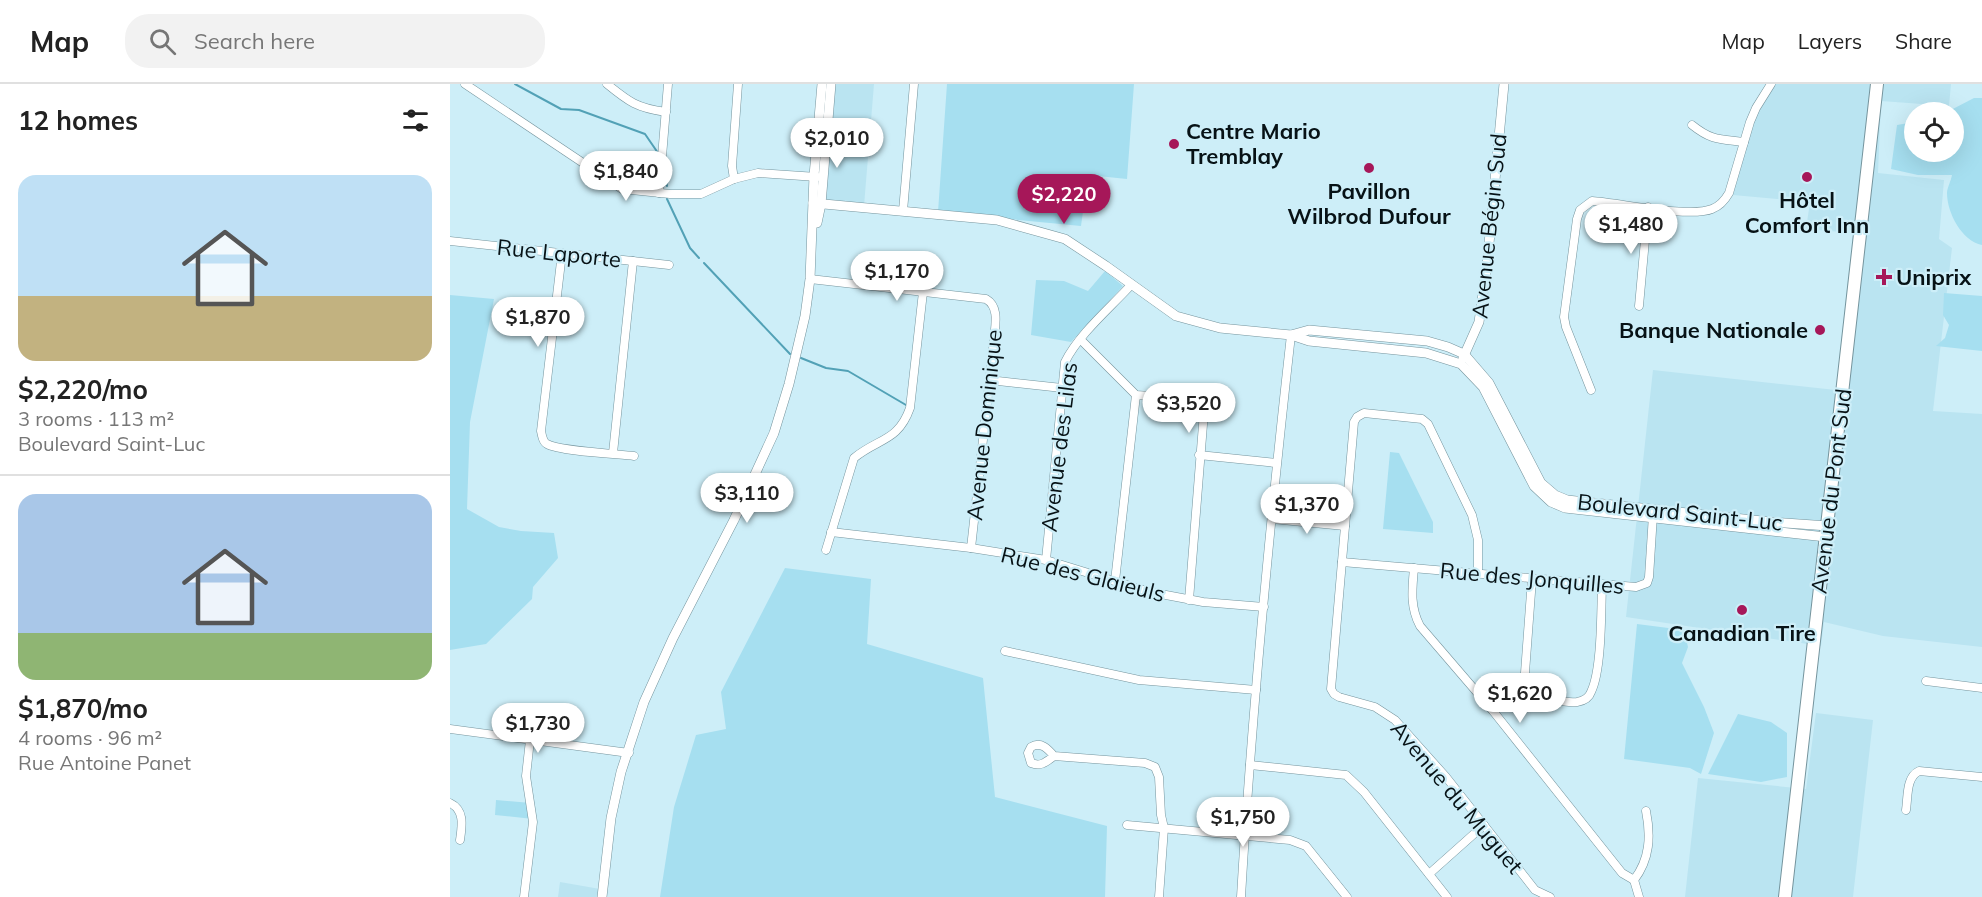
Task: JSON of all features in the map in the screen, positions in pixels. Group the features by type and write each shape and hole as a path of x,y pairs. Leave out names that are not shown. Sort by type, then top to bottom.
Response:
{"main road":[{"name":"Avenue du Pont Sud","path":"1785,897 1876,84"},
{"name":"Avenue du Pont Sud","path":"1792,897 1883,84"}],"street":[{"path":"465,84 622,189 701,194 734,179 758,173 819,177"},
{"path":"607,84 625,99 643,108 666,112"},
{"path":"659,193 668,84"},
{"path":"734,179 732,166 738,84"},
{"path":"602,897 611,818 621,772 644,702 673,638 734,520 774,433 789,384 805,316 810,279 819,177 822,84"},
{"path":"819,177 831,84"},
{"path":"903,211 914,84"},
{"name":"Avenue Bégin Sud","path":"1462,359 1474,336 1481,310 1504,84"},
{"path":"1591,390 1564,317 1580,210 1592,201 1694,212 1712,209 1723,202 1729,194 1756,108 1771,84"},
{"path":"1692,125 1713,139 1744,142"},
{"name":"Boulevard Saint-Luc","path":"817,204 997,220 1065,239 1176,316 1220,328 1291,335 1308,330 1426,341 1448,347 1489,383 1541,483 1566,500 1653,514 1772,522 1827,531"},
{"path":"1639,306 1648,207"},
{"name":"Rue Laporte","path":"450,241 669,265"},
{"path":"562,254 542,432 543,441 561,448 634,456"},
{"path":"613,453 633,261"},
{"path":"810,279 922,292 910,408 906,422 899,431 854,458 826,550"},
{"name":"Avenue des Lilas","path":"1046,560 1065,362 1070,352 1131,285"},
{"name":"Avenue Dominique","path":"922,292 986,298 992,302 996,310 971,548"},
{"path":"1241,897 1244,836 1276,463 1291,335"},
{"path":"1081,340 1136,395 1193,399 1201,404 1204,412 1189,600"},
{"path":"989,381 1062,388"},
{"path":"1115,581 1136,395"},
{"name":"Avenue du Muguet","path":"1478,574 1478,540 1472,515 1428,424 1422,419 1364,413 1357,417 1354,423 1331,688 1334,694 1346,701 1375,707 1395,720 1446,777 1535,894 1550,897"},
{"path":"1199,455 1276,463"},
{"name":"Rue des Jonquilles","path":"1341,562 1636,587 1647,583 1653,514"},
{"path":"1272,519 1345,526"},
{"name":"Rue des Glaieuls","path":"831,532 971,548 1046,560 1150,592 1189,600 1264,607"},
{"path":"1414,568 1412,604 1417,621 1493,711 1622,873 1634,880 1639,897"},
{"path":"1493,711 1512,698 1524,686 1532,579"},
{"path":"1524,686 1562,701 1585,700 1591,692 1598,664 1602,585"},
{"path":"1005,651 1139,680 1256,690"},
{"path":"1926,681 1982,688"},
{"path":"450,729 628,753"},
{"path":"524,897 533,822 526,776 530,740"},
{"path":"1054,756 1145,762 1155,767 1159,777 1164,828 1159,897"},
{"path":"1250,765 1346,775 1364,792 1447,897"},
{"path":"1906,810 1910,780 1915,773 1927,771 1982,777"},
{"path":"450,803 461,814 460,840"},
{"path":"1634,880 1645,861 1649,847 1646,811"},
{"path":"1127,825 1290,840 1306,846 1347,897"},
{"path":"1429,874 1484,825"}],"shaded area":[{"path":"832,84 874,84 864,206 822,203"},
{"path":"947,84 1134,84 1127,179 1088,175 1081,226 938,212"},
{"path":"1772,84 1951,84 1949,102 1881,101 1878,173 1944,180 1939,239 1952,248 1933,411 1982,414 1982,647 1883,636 1824,622 1821,646 1626,617 1653,370 1836,390 1853,233 1806,229 1810,202 1733,195 1757,111"},
{"path":"1974,98 1982,98 1982,245 1968,238 1953,217 1947,193 1952,175 1918,175 1891,169 1897,125 1904,124 1904,162 1964,162 1964,103"},
{"path":"1105,271 1123,286 1071,342 1031,335 1036,280 1064,281 1088,291"},
{"path":"1944,293 1982,296 1982,351 1936,346 1945,338 1949,325 1943,315"},
{"path":"450,295 494,299 470,422 467,509 499,527 554,533 558,558 533,587 532,599 486,644 450,650"},
{"path":"1390,452 1399,453 1433,522 1433,533 1383,529"},
{"path":"785,568 871,579 867,644 983,678 995,797 1107,826 1105,897 660,897 674,807 696,735 726,729 721,692"},
{"path":"1637,624 1684,630 1688,647 1682,663 1714,733 1701,774 1690,768 1624,759"},
{"path":"1816,713 1873,720 1853,897 1685,897 1698,778 1806,789"},
{"path":"1738,714 1771,722 1787,733 1787,777 1761,782 1708,774"},
{"path":"496,800 531,803 533,819 495,815"},
{"path":"560,882 600,889 599,897 558,897"}],"waterway":[{"path":"515,84 561,109 579,110 645,134 658,153"},
{"path":"664,171 667,186"},
{"path":"667,199 690,248 699,258"},
{"path":"704,263 790,354"},
{"path":"801,358 826,368 848,371 906,405"}],"place":[{"name":"Centre Mario Tremblay","path":"1174,144"},
{"name":"Pavillon Wilbrod Dufour","path":"1369,168"},
{"name":"Hôtel Comfort Inn","path":"1807,177"},
{"name":"Uniprix","path":"1884,277"},
{"name":"Banque Nationale","path":"1820,330"},
{"name":"Canadian Tire","path":"1742,610"}]}
